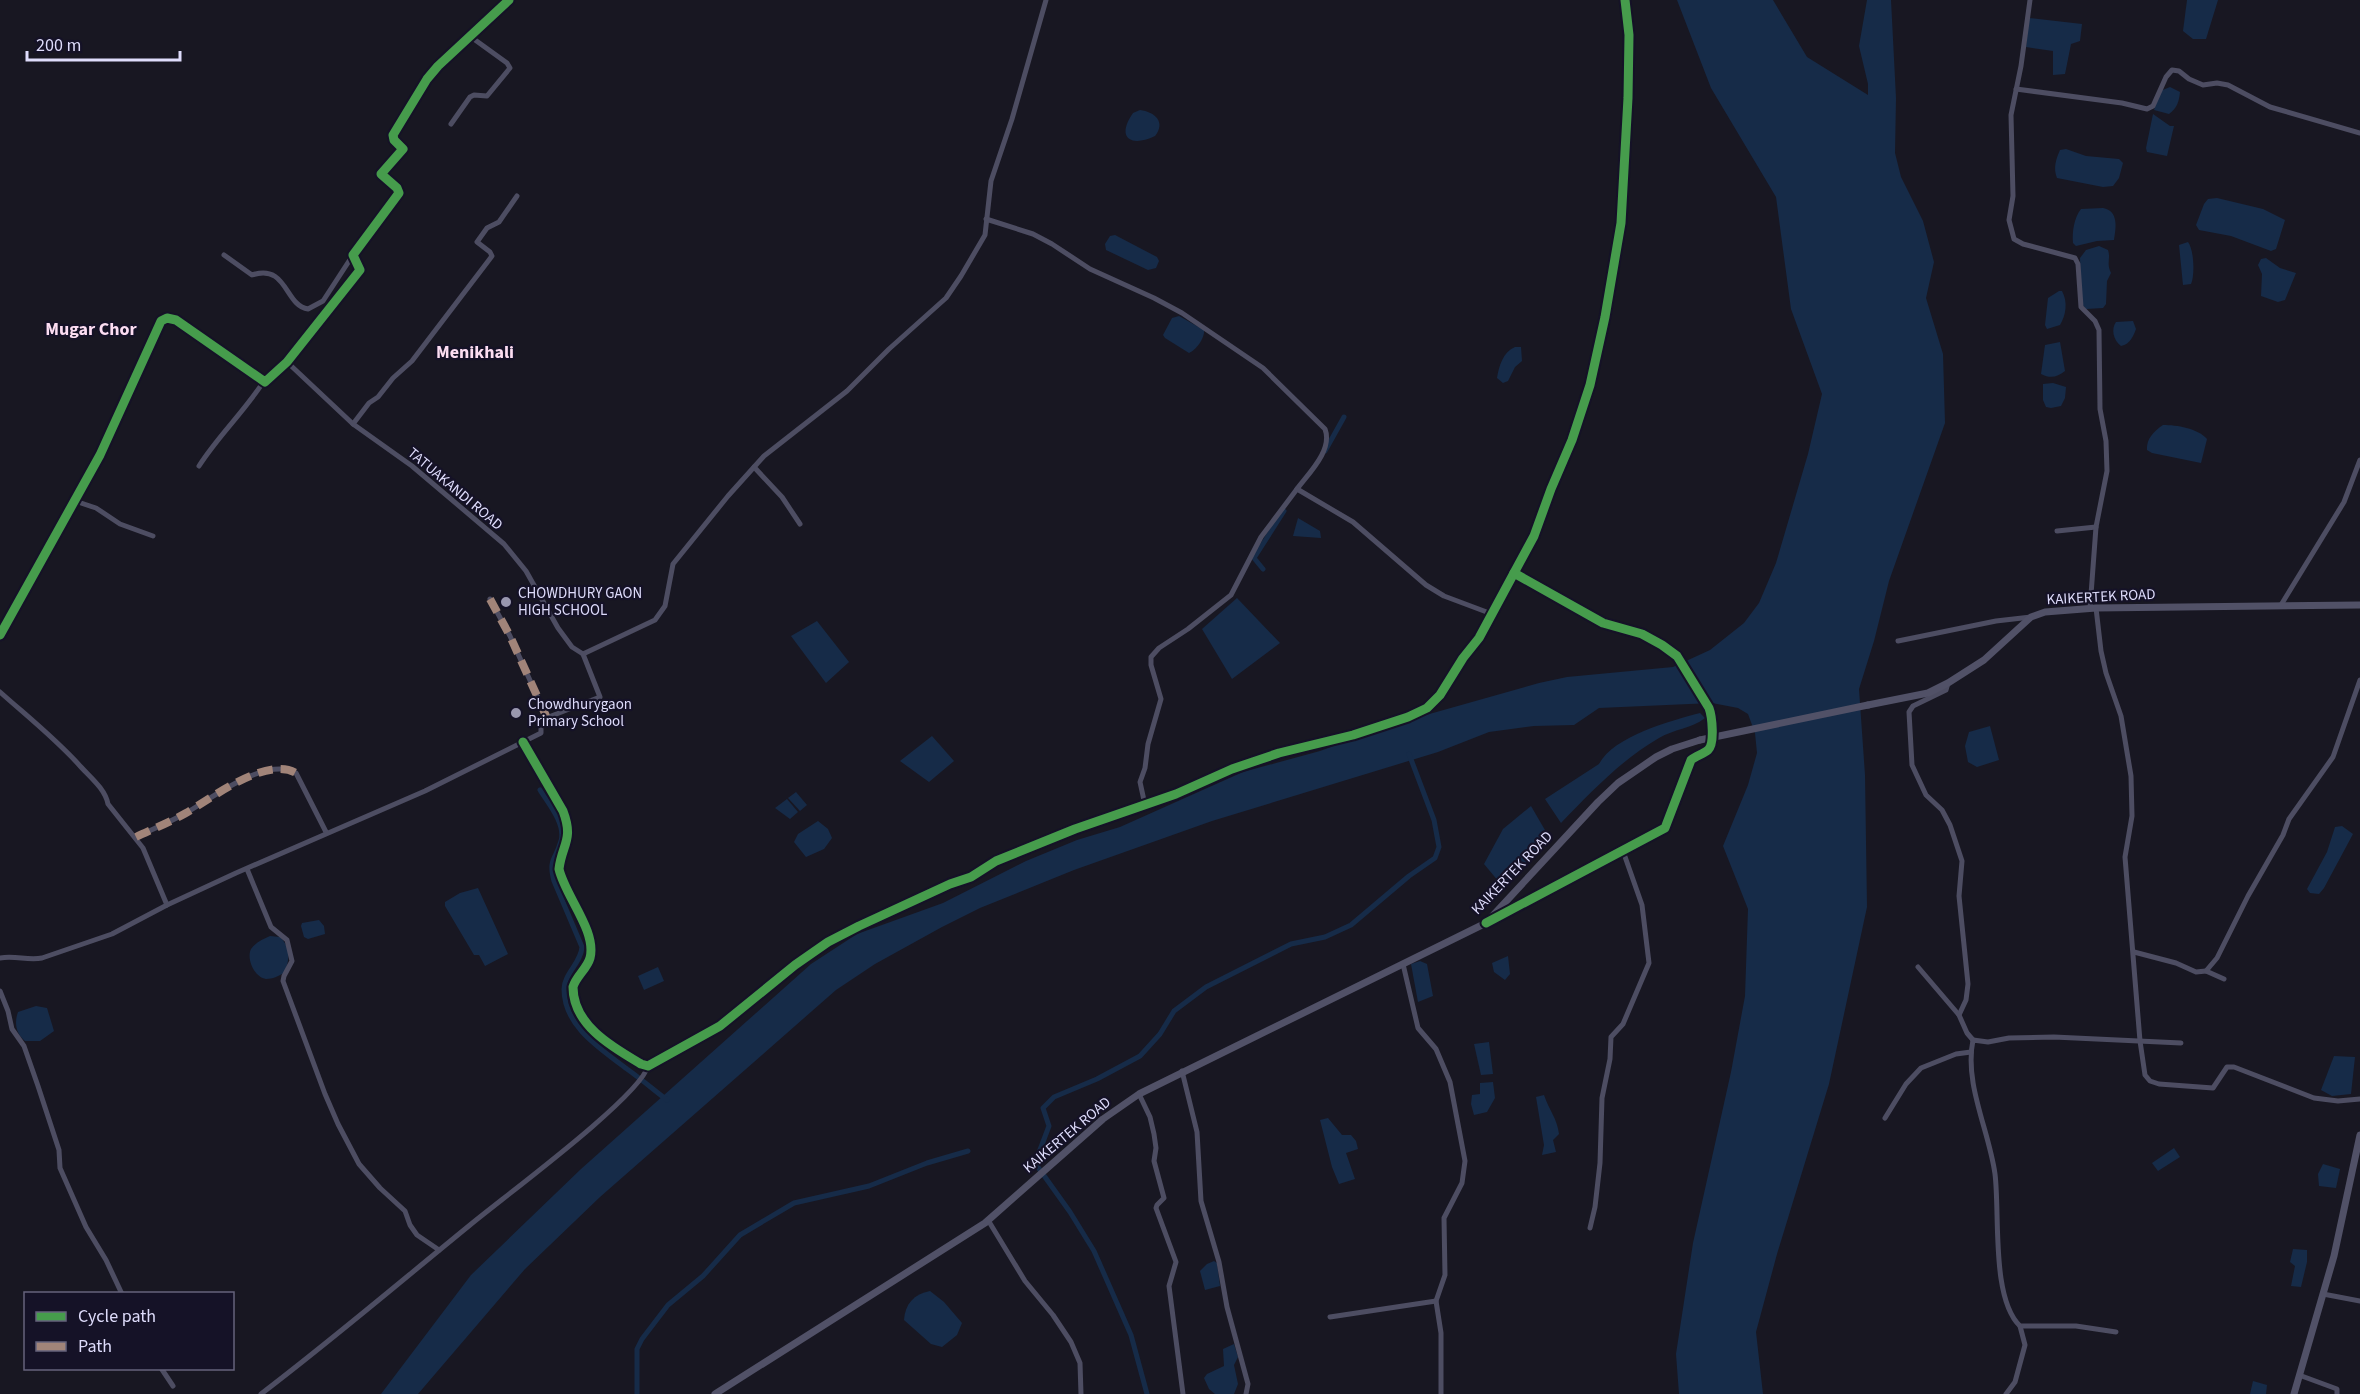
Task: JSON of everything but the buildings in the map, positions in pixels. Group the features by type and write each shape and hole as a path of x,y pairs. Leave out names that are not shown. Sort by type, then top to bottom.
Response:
{"main road":[{"name":"KAIKERTEK ROAD","path":"716,1394 988,1220 1103,1119 1139,1094 1486,923 1618,783 1672,749 1700,740 1928,693 1984,660 2031,617 2045,612 2093,608 2360,605"},
{"path":"2294,1394 2323,1294 2360,1134"}],"street":[{"path":"224,255 252,274 266,272 273,275 300,305 308,309 323,301 353,255 399,193 381,174 403,149 393,138 396,128 427,79 438,66 509,0"},
{"path":"0,958 32,960 42,958 112,934 167,905 327,832 425,791 541,733 539,721 600,697 583,654 655,620 664,606 672,564 754,467 764,456 847,391 889,349 946,298 983,239 991,181 1012,119 1046,0"},
{"path":"261,1394 564,1151 633,1088 647,1069 720,1026 795,965 849,930 950,884 971,877 996,861 1076,829 1176,794 1232,769 1279,753 1353,735 1408,717 1427,708 1440,694 1479,638 1534,536 1572,440 1590,385 1605,317 1622,212 1629,35 1625,0"},
{"path":"2030,0 2011,115 2013,196 2009,220 2014,239 2023,244 2075,258 2078,264 2080,307 2095,321 2099,330 2100,409 2106,441 2107,471 2096,527 2093,608 2106,672 2121,716 2131,776 2132,816 2125,857 2140,1041 2145,1075 2150,1081 2159,1084 2213,1088 2227,1067 2314,1098 2338,1101 2360,1099"},
{"path":"450,124 470,97 487,96 510,68 507,63 471,37"},
{"path":"2016,89 2102,100 2147,109 2153,106 2166,77 2172,70 2179,71 2189,79 2203,85 2217,83 2228,86 2270,107 2360,133"},
{"path":"353,424 369,403 378,397 393,378 417,355 492,256 477,242 487,228 499,222 517,196"},
{"path":"986,219 1033,234 1090,269 1182,313 1263,368 1324,429 1327,435 1325,449 1298,490 1261,537 1230,595 1188,629 1159,648 1151,657 1161,699 1140,782 1145,805"},
{"path":"199,466 250,403 264,381 287,362 360,270 353,255"},
{"path":"0,635 100,455 161,321 167,318 176,320 264,381"},
{"name":"TATUAKANDI ROAD","path":"287,362 353,424 411,466 504,544 526,571 558,628 572,647 583,654"},
{"path":"2281,605 2335,519 2356,475 2360,460"},
{"path":"754,467 782,497 800,524"},
{"path":"1298,490 1353,522 1426,585 1444,596 1492,614"},
{"path":"75,501 96,508 120,524 153,536"},
{"path":"2057,531 2096,527"},
{"path":"1486,923 1662,831 1667,825 1674,799 1691,760 1708,751 1711,746 1712,717 1709,708 1677,656 1642,634 1603,623 1514,573"},
{"path":"490,599 510,636 547,718"},
{"path":"1898,641 1996,621 2031,617"},
{"path":"2206,971 2217,958 2289,819 2333,757 2360,680"},
{"path":"1948,683 1946,690 1913,706 1909,712 1912,765 1926,795 1942,810 1950,825 1962,861 1959,896 1968,984 1966,1000 1959,1015"},
{"path":"0,692 33,718 97,784 107,798 108,804 143,848 167,905"},
{"path":"523,742 568,822 566,847 559,869 587,932 591,948 590,958 573,987 576,1003 602,1041 647,1069"},
{"path":"136,837 185,813 244,779 267,771 282,769 296,773 327,832"},
{"path":"1590,1227 1599,1174 1602,1098 1610,1059 1611,1037 1623,1024 1649,963 1642,905 1623,851"},
{"path":"247,869 271,927 287,940 292,961 283,981 325,1094 343,1133 360,1164 380,1188 405,1211 417,1235 439,1250"},
{"path":"2134,952 2176,963 2196,972 2206,971 2224,979"},
{"path":"1403,964 1418,1028 1436,1049 1450,1082 1465,1161 1462,1183 1444,1218 1445,1275 1436,1301 1442,1333 1441,1394"},
{"path":"1918,967 1959,1015 1967,1033 1973,1040 1988,1042 2009,1038 2054,1037 2181,1043"},
{"path":"0,991 12,1029 24,1046 38,1086 59,1150 60,1168 86,1227 122,1292"},
{"path":"1973,1040 1971,1052 1974,1087 1995,1175 2000,1272 2012,1317 2020,1326 2025,1345 2014,1382 2006,1394"},
{"path":"1885,1118 1906,1084 1921,1068 1956,1054 1971,1052"},
{"path":"1182,1071 1197,1132 1201,1201 1219,1262 1227,1307 1248,1384 1246,1394"},
{"path":"1139,1094 1154,1134 1156,1149 1154,1161 1164,1198 1156,1208 1176,1262 1169,1286 1182,1394"},
{"path":"988,1220 1025,1281 1053,1315 1071,1342 1080,1363 1081,1394"},
{"path":"2323,1294 2360,1301"},
{"path":"1330,1317 1436,1301"},
{"path":"2020,1326 2076,1326 2116,1332"},
{"path":"162,1370 173,1386"},
{"path":"2299,1376 2337,1389 2337,1394"}],"water":[{"path":"1677,0 1773,0 1807,57 1868,95 1868,84 1859,46 1867,0 1891,0 1896,98 1895,153 1901,177 1923,221 1934,262 1926,298 1943,354 1945,423 1889,581 1859,689 1865,775 1867,907 1829,1084 1777,1254 1756,1332 1763,1394 1679,1394 1676,1354 1693,1243 1731,1072 1745,996 1748,909 1723,846 1748,785 1757,753 1755,733 1748,714 1738,708 1712,703 1599,708 1574,725 1534,726 1489,732 1438,752 1212,821 1074,870 980,908 942,927 875,964 836,990 600,1197 525,1269 418,1394 381,1394 471,1275 581,1169 811,964 857,934 943,903 1026,861 1077,840 1120,827 1243,772 1320,751 1394,724 1539,683 1567,677 1673,667 1710,650 1744,623 1759,603 1776,563 1808,454 1822,394 1791,309 1776,197 1711,88"},
{"path":"2187,0 2218,0 2206,39 2193,39 2183,31"},
{"path":"2029,18 2082,24 2080,41 2071,44 2065,74 2053,75 2053,51 2026,47"},
{"path":"2170,87 2180,92 2176,107 2169,114 2154,110 2160,91"},
{"path":"1140,110 1154,115 1159,126 1155,136 1139,141 1128,138 1126,128 1133,113"},
{"path":"2153,114 2170,126 2174,126 2167,156 2147,152"},
{"path":"2066,149 2086,156 2119,159 2123,163 2119,178 2113,186 2103,187 2057,178 2055,167 2057,157 2060,150"},
{"path":"2217,198 2263,209 2285,220 2276,249 2271,251 2231,236 2199,230 2196,225 2204,204 2208,199"},
{"path":"2103,208 2114,216 2116,225 2114,240 2076,246 2073,243 2073,230 2081,209"},
{"path":"1115,235 1157,257 1159,261 1156,268 1148,270 1106,250 1105,244 1110,236"},
{"path":"2188,242 2193,256 2193,275 2191,284 2183,285 2179,245"},
{"path":"2099,246 2108,250 2109,253 2111,273 2107,281 2106,304 2103,308 2086,309 2081,303 2080,258 2086,250"},
{"path":"2266,258 2280,268 2296,273 2285,300 2278,302 2261,296 2262,274 2258,265 2261,259"},
{"path":"2062,291 2065,300 2064,317 2060,325 2047,329 2045,325 2048,298"},
{"path":"1179,316 1204,330 1200,343 1189,353 1163,335 1172,318"},
{"path":"2133,321 2136,329 2134,335 2129,342 2121,346 2115,338 2114,325 2116,322"},
{"path":"2060,342 2065,371 2054,377 2041,374 2045,345"},
{"path":"1515,347 1521,347 1522,361 1515,367 1508,381 1503,383 1497,378 1500,364 1507,352"},
{"path":"2053,383 2066,387 2065,398 2061,406 2051,408 2046,407 2043,400 2043,384"},
{"path":"2163,425 2192,430 2207,439 2201,463 2147,450 2151,436"},
{"path":"1298,518 1320,531 1321,538 1293,536"},
{"path":"1237,598 1280,643 1232,679 1202,629"},
{"path":"817,621 849,662 826,683 791,636"},
{"path":"1700,713 1705,718 1700,722 1665,735 1632,756 1607,777 1561,823 1545,799 1599,764 1617,745 1659,725"},
{"path":"1990,726 1999,760 1977,767 1968,762 1965,746 1969,732"},
{"path":"932,736 954,761 929,782 900,761"},
{"path":"796,792 807,805 800,811 788,798"},
{"path":"787,799 798,812 790,819 775,808"},
{"path":"1531,806 1549,837 1504,888 1484,864 1503,829"},
{"path":"818,821 828,829 832,838 824,849 806,857 794,842 798,834"},
{"path":"2342,826 2353,834 2324,888 2319,894 2310,893 2307,889 2327,852 2335,827"},
{"path":"478,888 508,954 485,966 479,955 474,955 445,906 445,902 460,893"},
{"path":"319,920 324,926 325,934 308,939 304,937 302,923"},
{"path":"270,936 280,937 284,941 288,950 288,959 284,973 266,979 255,972 250,953 255,945"},
{"path":"1508,956 1510,974 1505,980 1494,972 1492,963"},
{"path":"1420,961 1427,964 1433,996 1418,1002 1411,964"},
{"path":"658,967 664,981 644,990 638,976"},
{"path":"36,1006 47,1008 54,1031 40,1041 25,1041 17,1028 18,1012"},
{"path":"1489,1042 1493,1074 1481,1075 1474,1044"},
{"path":"2334,1056 2355,1057 2351,1094 2332,1096 2321,1090"},
{"path":"1493,1082 1495,1098 1487,1112 1474,1115 1471,1104 1472,1095 1480,1094 1480,1083"},
{"path":"1544,1095 1557,1123 1559,1134 1553,1140 1556,1152 1542,1155 1544,1145 1536,1097"},
{"path":"1328,1118 1342,1135 1351,1135 1358,1149 1346,1153 1355,1179 1339,1184 1332,1167 1320,1120"},
{"path":"2174,1148 2180,1157 2158,1171 2152,1163"},
{"path":"2323,1164 2340,1169 2336,1188 2319,1186 2318,1174"},
{"path":"2293,1249 2307,1250 2307,1262 2301,1287 2291,1286 2295,1266 2290,1262"},
{"path":"1214,1261 1217,1263 1220,1286 1205,1290 1200,1271"},
{"path":"930,1291 944,1302 962,1323 957,1335 942,1347 931,1344 904,1320 906,1309 911,1301"},
{"path":"1234,1344 1238,1357 1234,1365 1238,1384 1234,1394 1215,1394 1209,1389 1204,1378 1207,1374 1224,1366 1223,1349"},
{"path":"2253,1381 2267,1385 2266,1394 2250,1394"}],"waterway":[{"path":"1325,451 1344,417"},
{"path":"1263,569 1254,558 1284,511"},
{"path":"1147,1394 1131,1335 1094,1251 1035,1163 1049,1126 1043,1108 1054,1097 1097,1079 1140,1056 1160,1034 1174,1011 1206,987 1291,944 1325,937 1351,925 1409,876 1435,858 1439,847 1434,820 1409,754"},
{"path":"540,790 561,828 561,841 552,863 552,873 582,947 564,989 570,1015 577,1026 596,1045 667,1100"},
{"path":"637,1394 637,1349 642,1339 668,1305 703,1276 740,1235 794,1203 869,1186 927,1163 968,1151"}],"marked path":[{"path":"490,599 510,636 547,718"},
{"path":"136,837 180,816 224,789 255,774 284,769 296,773"}],"cycle path":[{"path":"0,635 100,455 161,321 167,318 176,320 265,382 287,362 360,270 353,255 399,193 397,188 381,174 403,149 394,140 393,135 427,79 509,0"},
{"path":"1486,923 1665,828 1691,760 1708,750 1712,742 1709,708 1677,656 1642,634 1603,623 1514,573 1534,536 1572,440 1590,385 1605,317 1621,223 1628,98 1629,35 1625,0"},
{"path":"523,742 563,811 566,821 567,836 559,869 585,925 591,948 589,962 573,987 575,1001 587,1024 596,1033 618,1050 648,1066 720,1026 795,965 828,942 950,884 971,877 996,861 1075,829 1176,794 1232,769 1279,753 1353,735 1408,717 1427,708 1440,695 1463,658 1479,638 1514,573"}],"place":[{"name":"CHOWDHURY GAON HIGH SCHOOL","path":"506,602"},
{"name":"Chowdhurygaon Primary School","path":"516,713"}],"district":[{"name":"Mugar Chor","path":"91,329"},
{"name":"Menikhali","path":"475,352"}]}
